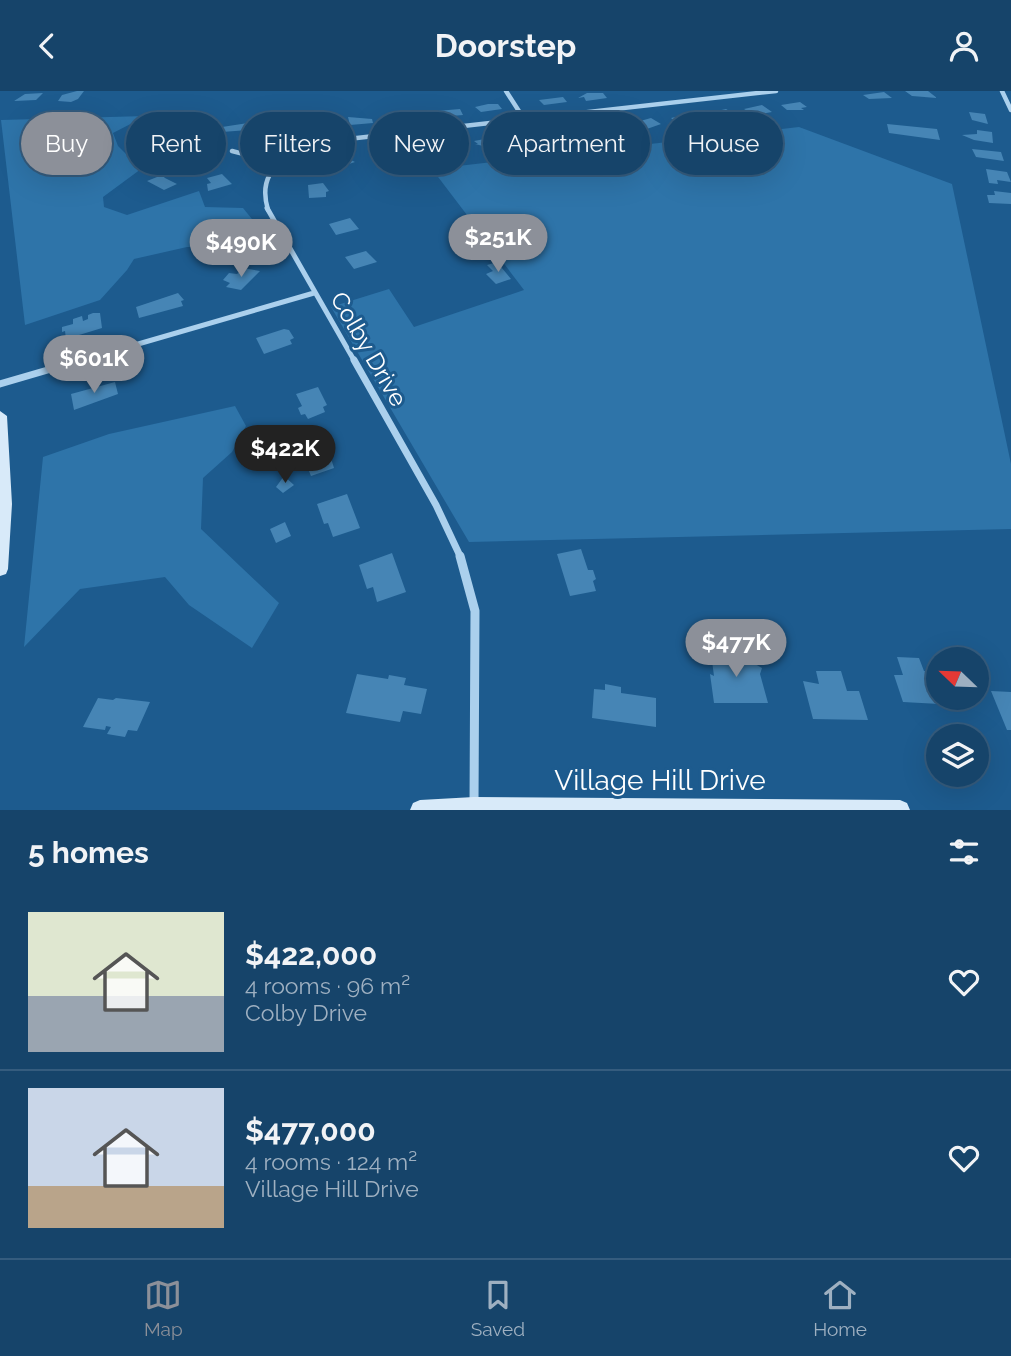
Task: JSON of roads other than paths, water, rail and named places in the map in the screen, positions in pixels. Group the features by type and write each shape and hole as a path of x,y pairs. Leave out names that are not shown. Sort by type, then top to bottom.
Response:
{"street":[{"path":"506,91 520,112"},
{"path":"587,112 776,91"},
{"path":"1002,91 1011,110"},
{"path":"355,138 483,124"},
{"path":"232,151 240,153"},
{"name":"Colby Drive","path":"267,175 262,184 261,197 436,505 463,562 475,611 474,807"},
{"path":"0,384 314,293"},
{"path":"0,416 5,504 0,569"},
{"name":"Village Hill Drive","path":"420,810 474,807 900,810"}]}
